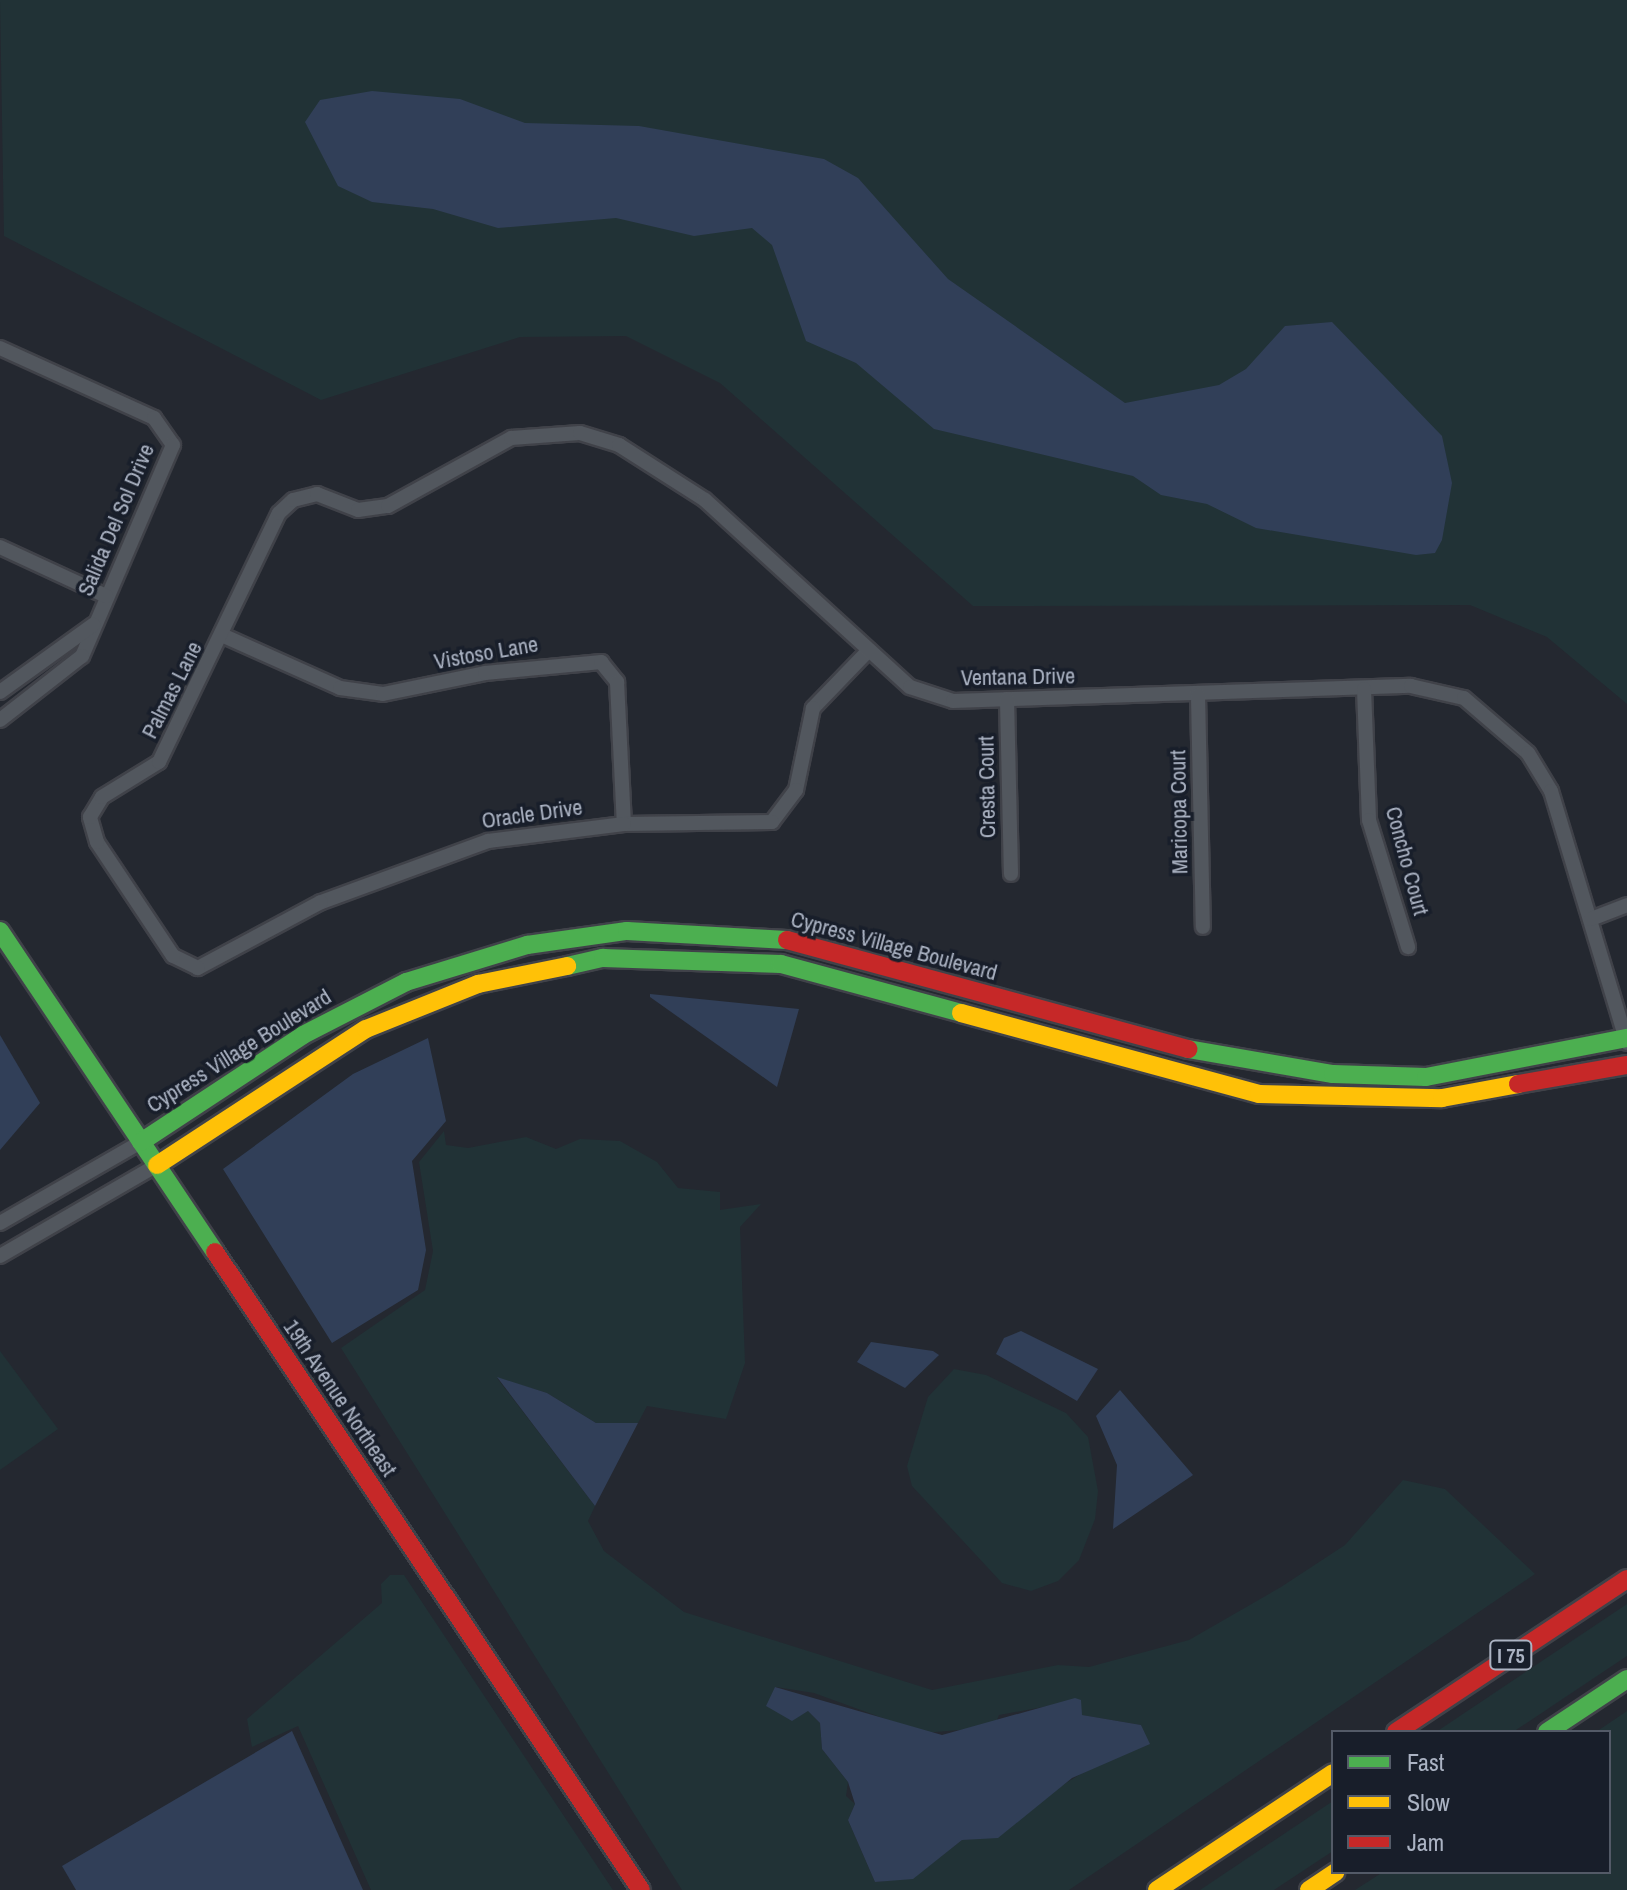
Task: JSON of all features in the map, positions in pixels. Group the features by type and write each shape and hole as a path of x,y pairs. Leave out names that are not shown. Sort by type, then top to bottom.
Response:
{"main road":[{"name":"19th Avenue Northeast","path":"0,931 641,1890"},
{"name":"Cypress Village Boulevard","path":"141,1142 303,1035 406,982 527,945 627,931 789,940 1227,1060 1333,1074 1426,1077 1627,1040"},
{"path":"157,1165 316,1057 407,1010 535,968 603,958 781,964 1259,1094 1442,1098 1627,1065"},
{"name":"I 75","path":"1399,1730 1627,1579"},
{"path":"1550,1730 1627,1679"},
{"path":"1157,1890 1331,1774"},
{"path":"1309,1890 1333,1874"}],"street":[{"name":"Salida Del Sol Drive","path":"0,348 154,418 170,435 171,459 106,596 82,656 3,713"},
{"name":"Ventana Drive","path":"293,500 317,494 358,510 388,506 511,438 580,433 619,445 705,500 910,687 953,701 1364,689 1424,689 1464,698 1498,721 1551,791 1627,1040"},
{"name":"Palmas Lane","path":"145,914 97,842 90,817 102,797 159,762 224,636 279,513 293,500"},
{"path":"0,547 106,596"},
{"name":"Salida Del Sol Drive","path":"0,692 96,622"},
{"name":"Vistoso Lane","path":"224,636 340,688 383,694 485,673 601,662 617,682 624,824"},
{"name":"Oracle Drive","path":"145,914 173,956 198,968 406,866 488,841 624,824 772,822 796,790 813,708 869,650"},
{"name":"Concho Court","path":"1364,689 1369,820 1408,947"},
{"name":"Maricopa Court","path":"1198,695 1203,927"},
{"name":"Cresta Court","path":"1007,699 1011,874"},
{"path":"1591,919 1627,905"},
{"path":"0,1223 141,1142"},
{"path":"0,1256 157,1165"}],"shaded area":[{"path":"0,0 1627,0 1627,704 1547,637 1470,605 973,606 720,383 626,336 520,337 321,400 4,236"},
{"path":"444,1131 446,1145 468,1148 526,1137 556,1149 580,1139 620,1141 657,1162 678,1188 720,1192 720,1210 761,1204 740,1227 745,1363 726,1419 647,1406 638,1423 596,1423 547,1393 497,1378 595,1506 588,1521 604,1551 684,1612 932,1690 1058,1665 1089,1667 1189,1640 1281,1587 1345,1545 1403,1480 1445,1489 1535,1574 1069,1890 682,1890 341,1348 425,1290 433,1251 419,1162","holes":["776,1687 814,1693 924,1733 994,1727 999,1715 1081,1700 1081,1715 1141,1725 1144,1735 1032,1804 1000,1836 962,1840 913,1878 875,1882 848,1820 855,1804 846,1796 848,1782 822,1749 820,1723 808,1711 792,1720 767,1706"]},
{"path":"0,1351 58,1429 0,1470"},
{"path":"954,1369 986,1375 1066,1413 1088,1437 1098,1491 1095,1519 1079,1560 1058,1581 1031,1591 1002,1583 912,1486 907,1466 928,1397"},
{"path":"390,1575 404,1575 613,1890 371,1890 298,1726 252,1747 247,1719 382,1603 381,1584"},
{"path":"1627,1604 1627,1656 1516,1730 1439,1730"},
{"path":"1627,1711 1627,1890 1355,1890 1380,1874 1611,1874 1611,1730 1599,1730"},
{"path":"1331,1802 1331,1852 1274,1890 1200,1890"}],"water":[{"path":"372,91 460,99 525,123 639,126 824,159 858,178 948,279 1125,403 1219,385 1246,369 1285,326 1332,322 1442,436 1452,483 1442,540 1435,553 1416,555 1256,528 1207,504 1161,495 1133,476 934,429 856,363 806,341 772,245 752,228 694,236 616,218 498,228 433,209 372,202 338,186 305,122 320,100"},
{"path":"650,994 799,1009 777,1087 650,997"},
{"path":"0,1035 40,1103 0,1150"},
{"path":"428,1038 446,1121 412,1161 426,1250 418,1290 332,1343 223,1169 353,1074"},
{"path":"1021,1331 1098,1369 1077,1401 996,1354 1004,1338"},
{"path":"871,1342 933,1351 939,1355 905,1388 857,1362"},
{"path":"497,1377 547,1393 596,1423 638,1423 595,1506"},
{"path":"1120,1390 1193,1475 1113,1529 1117,1465 1096,1416"},
{"path":"775,1687 942,1735 1075,1698 1081,1700 1082,1715 1141,1725 1150,1744 1072,1778 998,1838 962,1840 913,1879 875,1882 848,1820 855,1804 848,1782 822,1749 820,1723 808,1711 792,1721 766,1706"},
{"path":"292,1731 363,1890 76,1890 62,1866"}],"traffic: fast":[{"path":"0,931 215,1252"},
{"path":"141,1142 303,1035 406,982 527,945 627,931 787,940"},
{"path":"567,966 603,958 781,964 961,1013"},
{"path":"1188,1049 1333,1074 1426,1077 1627,1038"},
{"path":"1550,1730 1627,1679"}],"traffic: slow":[{"path":"157,1165 366,1029 478,984 567,966"},
{"path":"961,1013 1259,1094 1442,1098 1518,1084"},
{"path":"1157,1890 1331,1774"},
{"path":"1309,1890 1333,1874"}],"traffic: jam":[{"path":"787,940 1188,1049"},
{"path":"1518,1084 1627,1065"},
{"path":"215,1252 641,1890"},
{"path":"1399,1730 1627,1579"}]}
